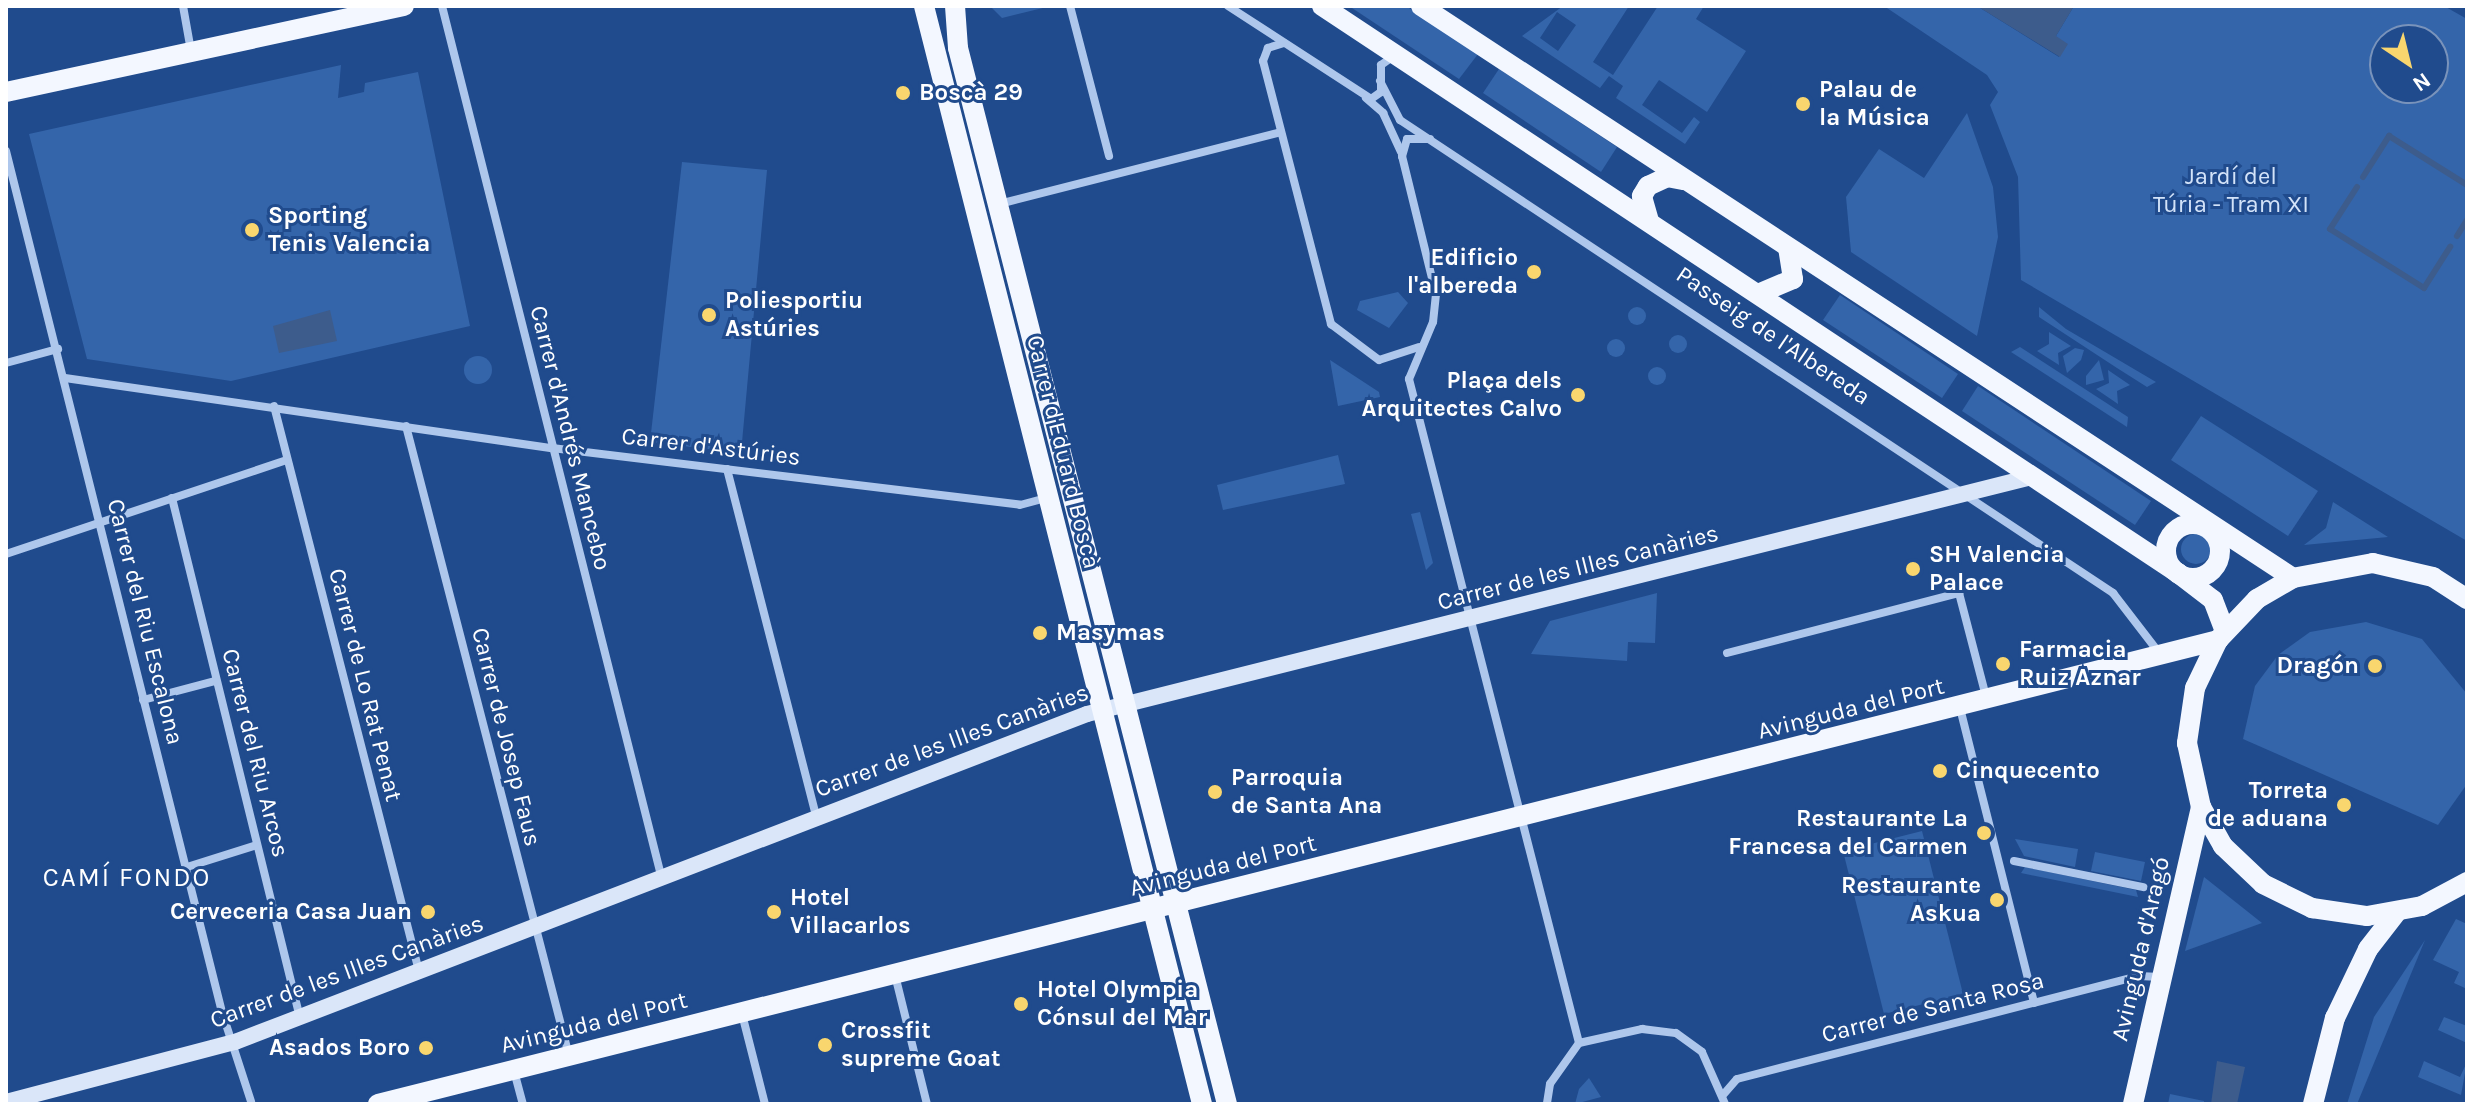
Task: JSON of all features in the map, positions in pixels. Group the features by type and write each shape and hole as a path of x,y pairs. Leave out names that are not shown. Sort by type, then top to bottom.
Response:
{"main road":[{"path":"6,92 404,6"},
{"name":"Carrer d'Eduard Boscà","path":"924,6 1202,1104"},
{"name":"Carrer d'Eduard Boscà","path":"955,6 958,48 1227,1104"},
{"name":"Passeig de l'Albereda","path":"1322,6 2178,573 2213,600 2222,635"},
{"path":"1421,6 2208,527 2293,578"},
{"path":"1649,221 1642,196 1648,186 1667,177 1684,180"},
{"name":"Passeig de l'Albereda","path":"1758,294 1793,279 1788,249"},
{"path":"2190,523 2208,527 2221,549 2216,566 2194,578 2178,573 2167,558 2173,532 2190,523"},
{"path":"2467,599 2433,577 2373,563 2293,578 2222,635 2195,688 2187,743 2201,807 2223,846 2263,884 2326,912 2396,913 2457,894 2467,882"},
{"name":"Avinguda del Port","path":"378,1104 2163,658 2222,635"},
{"name":"Avinguda d'Aragó","path":"2133,1104 2201,807"},
{"path":"2313,1104 2335,1018 2368,949 2396,913"}],"street":[{"path":"183,6 192,51"},
{"name":"Carrer d'Andrés Mancebo","path":"442,6 662,880"},
{"path":"1070,6 1109,156"},
{"path":"1228,6 1362,95 1383,113 1402,156 1436,294 1419,347 1410,389 1579,1043 1550,1084 1547,1104"},
{"path":"1284,43 1268,48 1263,61 1331,324 1379,360 1419,347"},
{"path":"1362,95 1379,95 1381,65 1397,55"},
{"name":"Passeig de l'Albereda","path":"1380,81 1397,116 2113,593 2163,658"},
{"path":"998,204 1281,132"},
{"path":"1402,156 1407,139 1430,139"},
{"name":"Carrer del Riu Escalona","path":"6,151 58,349 143,700 251,1101"},
{"path":"6,363 58,349"},
{"name":"Carrer d'Astúries","path":"65,378 552,448 1020,505 1048,498"},
{"name":"Carrer de Lo Rat Penat","path":"274,406 419,973"},
{"name":"Carrer de Josep Faus","path":"406,426 569,1056"},
{"path":"6,554 287,460"},
{"path":"727,469 816,816"},
{"name":"Carrer de les Illes Canàries","path":"6,1102 235,1042 662,880 816,816 1102,711 2031,477"},
{"name":"Carrer del Riu Arcos","path":"172,498 301,1018"},
{"path":"1727,653 1959,593 1987,702"},
{"path":"143,700 215,681"},
{"path":"1960,708 2034,1003"},
{"path":"187,867 257,845"},
{"path":"2014,861 2143,887"},
{"path":"895,975 927,1104"},
{"name":"Carrer de Santa Rosa","path":"1724,1100 1737,1079 2139,976 2160,977"},
{"path":"741,1013 765,1104"},
{"name":"Carrer de Santa Rosa","path":"1579,1043 1642,1029 1676,1033 1702,1052 1724,1100"},
{"path":"514,1070 523,1104"}],"green space":[{"path":"990,6 1051,6 1002,18"},
{"path":"1349,6 1406,6 1478,54 1459,79"},
{"path":"1563,6 1629,6 1593,62 1613,75 1658,6 1704,6 1696,19 1746,51 1707,112 1659,80 1642,105 1682,133 1694,117 1700,122 1685,144 1616,98 1623,86 1609,76 1600,88 1522,36","holes":["1557,12 1576,25 1558,51 1540,38"]},
{"name":"Jardí del Túria - Tram XI","path":"1884,6 1977,6 2059,57 2056,36 2074,6 2444,6 2467,19 2467,541 2021,280 2018,177 1990,105 1998,92 1987,75"},
{"name":"Sporting Tenis Valencia","path":"341,65 338,98 364,92 365,83 418,72 470,326 231,381 87,359 29,134"},
{"path":"1499,69 1617,147 1601,172 1483,93"},
{"path":"1967,113 1993,187 1998,237 1977,336 1851,252 1846,197 1879,149 1924,178"},
{"name":"Poliesportiu Astúries","path":"682,162 767,170 741,453 650,442"},
{"path":"1398,292 1408,303 1389,328 1357,310 1360,301"},
{"path":"1840,295 1958,374 1942,398 1823,320"},
{"path":"1633,307 1641,307 1646,316 1644,323 1633,325 1628,320 1628,312"},
{"path":"2039,307 2066,329 2156,382 2147,387 2117,368 2039,317"},
{"path":"2049,332 2071,346 2058,353 2059,365 2037,351 2049,344"},
{"path":"1674,335 1682,335 1687,344 1685,351 1674,353 1669,348 1669,340"},
{"path":"1612,339 1620,339 1625,348 1623,355 1612,357 1607,352 1607,344"},
{"path":"2020,347 2128,417 2127,427 2011,352"},
{"path":"2075,348 2084,350 2081,360 2067,373 2063,356"},
{"path":"478,356 488,360 492,370 488,380 478,384 468,380 464,370 468,360"},
{"path":"1330,360 1379,392 1380,397 1338,406"},
{"path":"2099,360 2104,380 2086,385 2086,376"},
{"path":"1653,367 1661,367 1666,376 1664,383 1653,385 1648,380 1648,372"},
{"path":"2108,370 2130,385 2117,391 2118,404 2096,389 2109,383"},
{"path":"1978,386 2151,501 2135,525 1962,411"},
{"path":"2201,416 2318,491 2288,536 2171,460"},
{"path":"1338,455 1345,484 1223,510 1217,485"},
{"path":"2333,502 2388,537 2304,545 2326,528"},
{"path":"1420,512 1433,563 1426,570 1411,514"},
{"path":"2196,534 2207,538 2211,549 2207,560 2196,564 2185,560 2181,549 2185,538"},
{"path":"1657,593 1655,643 1628,642 1627,661 1531,654 1550,621"},
{"path":"2366,622 2422,639 2467,694 2467,784 2438,825 2243,739 2255,686 2278,655 2310,632"},
{"path":"1922,831 1963,994 1884,1014 1843,851"},
{"path":"2015,839 2078,849 2075,867 2024,856"},
{"path":"2095,852 2145,862 2141,881 2091,871"},
{"path":"2025,867 2136,890 2138,897 2021,873"},
{"path":"2204,877 2262,923 2185,951"},
{"path":"2456,919 2467,924 2467,989 2454,983 2459,972 2433,960"},
{"path":"2425,940 2357,1104 2347,1104 2374,1017"},
{"path":"2444,1017 2467,1026 2467,1043 2438,1030"},
{"path":"2424,1061 2460,1077 2467,1062 2461,1095 2418,1077"},
{"path":"1589,1078 1601,1097 1575,1104 1579,1089"},
{"path":"2170,1094 2204,1101 2204,1104 2168,1104"}],"shaded area":[{"path":"1977,6 2074,6 2056,36 2068,44 2060,57"},
{"path":"330,310 337,341 279,353 273,326"},
{"path":"2217,1061 2245,1067 2237,1104 2211,1104"}],"waterway":[{"path":"2363,177 2389,136 2467,185"},
{"path":"2357,187 2330,229 2424,288 2450,247"},
{"path":"2457,236 2467,220"}],"place":[{"name":"Boscà 29","path":"903,93"},
{"name":"Palau de la Música","path":"1803,104"},
{"name":"Sporting Tenis Valencia","path":"252,230"},
{"name":"Edificio l'albereda","path":"1534,272"},
{"name":"Poliesportiu Astúries","path":"709,315"},
{"name":"Plaça dels Arquitectes Calvo","path":"1578,395"},
{"name":"SH Valencia Palace","path":"1913,569"},
{"name":"Masymas","path":"1040,633"},
{"name":"Farmacia Ruiz Aznar","path":"2003,664"},
{"name":"Dragón","path":"2375,666"},
{"name":"Cinquecento","path":"1940,771"},
{"name":"Parroquia de Santa Ana","path":"1215,792"},
{"name":"Torreta de aduana","path":"2344,805"},
{"name":"Restaurante La Francesa del Carmen","path":"1984,833"},
{"name":"Restaurante Askua","path":"1997,900"},
{"name":"Cerveceria Casa Juan","path":"428,912"},
{"name":"Hotel Villacarlos","path":"774,912"},
{"name":"Hotel Olympia Cónsul del Mar","path":"1021,1004"},
{"name":"Crossfit supreme Goat","path":"825,1045"},
{"name":"Asados Boro","path":"426,1048"}],"district":[{"name":"CAMÍ FONDO","path":"127,878"}]}
